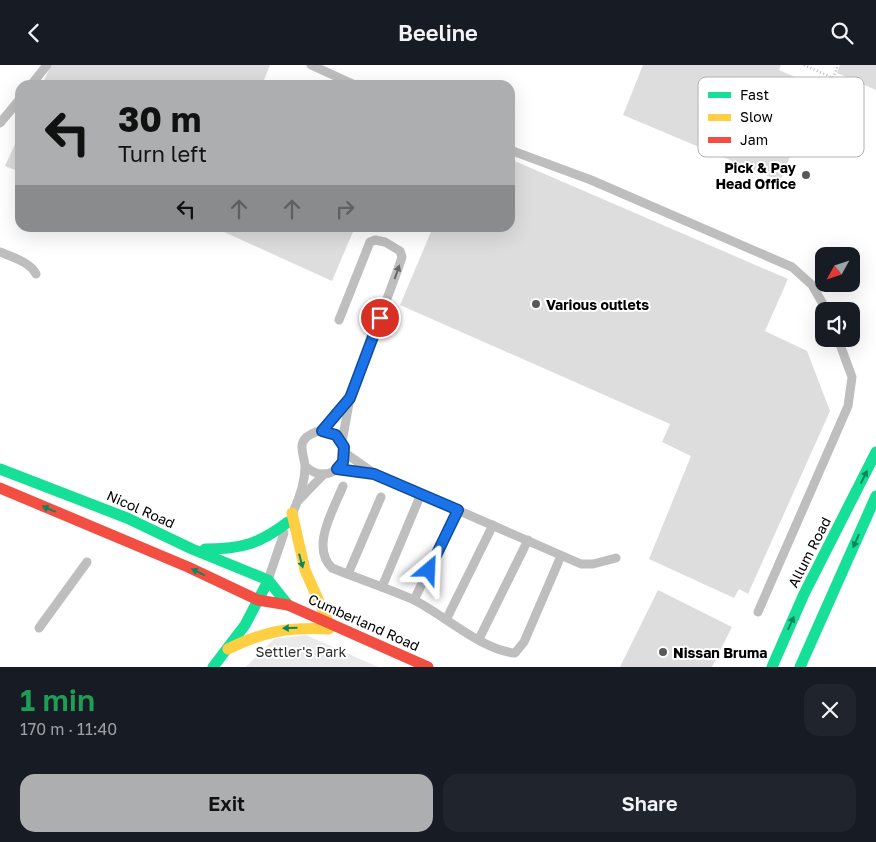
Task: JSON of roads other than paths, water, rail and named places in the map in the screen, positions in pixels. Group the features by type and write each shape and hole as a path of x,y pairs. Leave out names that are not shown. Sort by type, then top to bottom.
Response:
{"main road":[{"name":"Allum Road","path":"772,667 804,594 876,452"},
{"name":"Nicol Road","path":"0,469 127,518 192,549 268,580"},
{"path":"0,488 258,600"},
{"path":"800,667 876,496"},
{"path":"192,549 238,549 263,541 290,517 304,572 334,627 274,629 256,634 226,652"},
{"path":"213,667 226,652 268,580"},
{"name":"Cumberland Road","path":"268,580 288,605"},
{"path":"216,581 226,597"},
{"name":"Cumberland Road","path":"258,600 288,605 428,667"},
{"path":"226,652 231,623"}],"lane":[{"path":"36,80 47,65"},
{"path":"311,65 344,80"},
{"path":"0,123 15,105"},
{"path":"515,151 591,181 792,267 812,285 822,302"},
{"path":"339,320 370,243 375,240 385,241 400,251 402,257 350,398 342,442"},
{"path":"0,252 24,263 32,268 36,274"},
{"path":"758,612 848,406 852,377 841,347"},
{"path":"322,431 350,398"},
{"path":"297,502 324,474 337,469 343,462 345,453 342,442 336,435 322,431 315,432 304,441 301,455 306,466 311,471 324,474"},
{"path":"345,453 374,474 581,564 593,565 616,557"},
{"path":"268,580 297,502 306,466"},
{"path":"337,469 374,474"},
{"path":"343,486 325,531 323,554 327,563 332,568 414,600 479,639 506,652 515,653 524,643 561,556"},
{"path":"382,587 421,494"},
{"path":"348,574 381,497"},
{"path":"414,600 458,510"},
{"path":"447,619 493,525"},
{"path":"479,639 528,540"},
{"path":"39,627 87,562"}],"place":[{"name":"Pick & Pay Head Office","path":"806,175"},
{"name":"Various outlets","path":"536,304"},
{"name":"Nissan Bruma","path":"663,652"}],"park label":[{"name":"Settler's Park","path":"301,651"}]}
